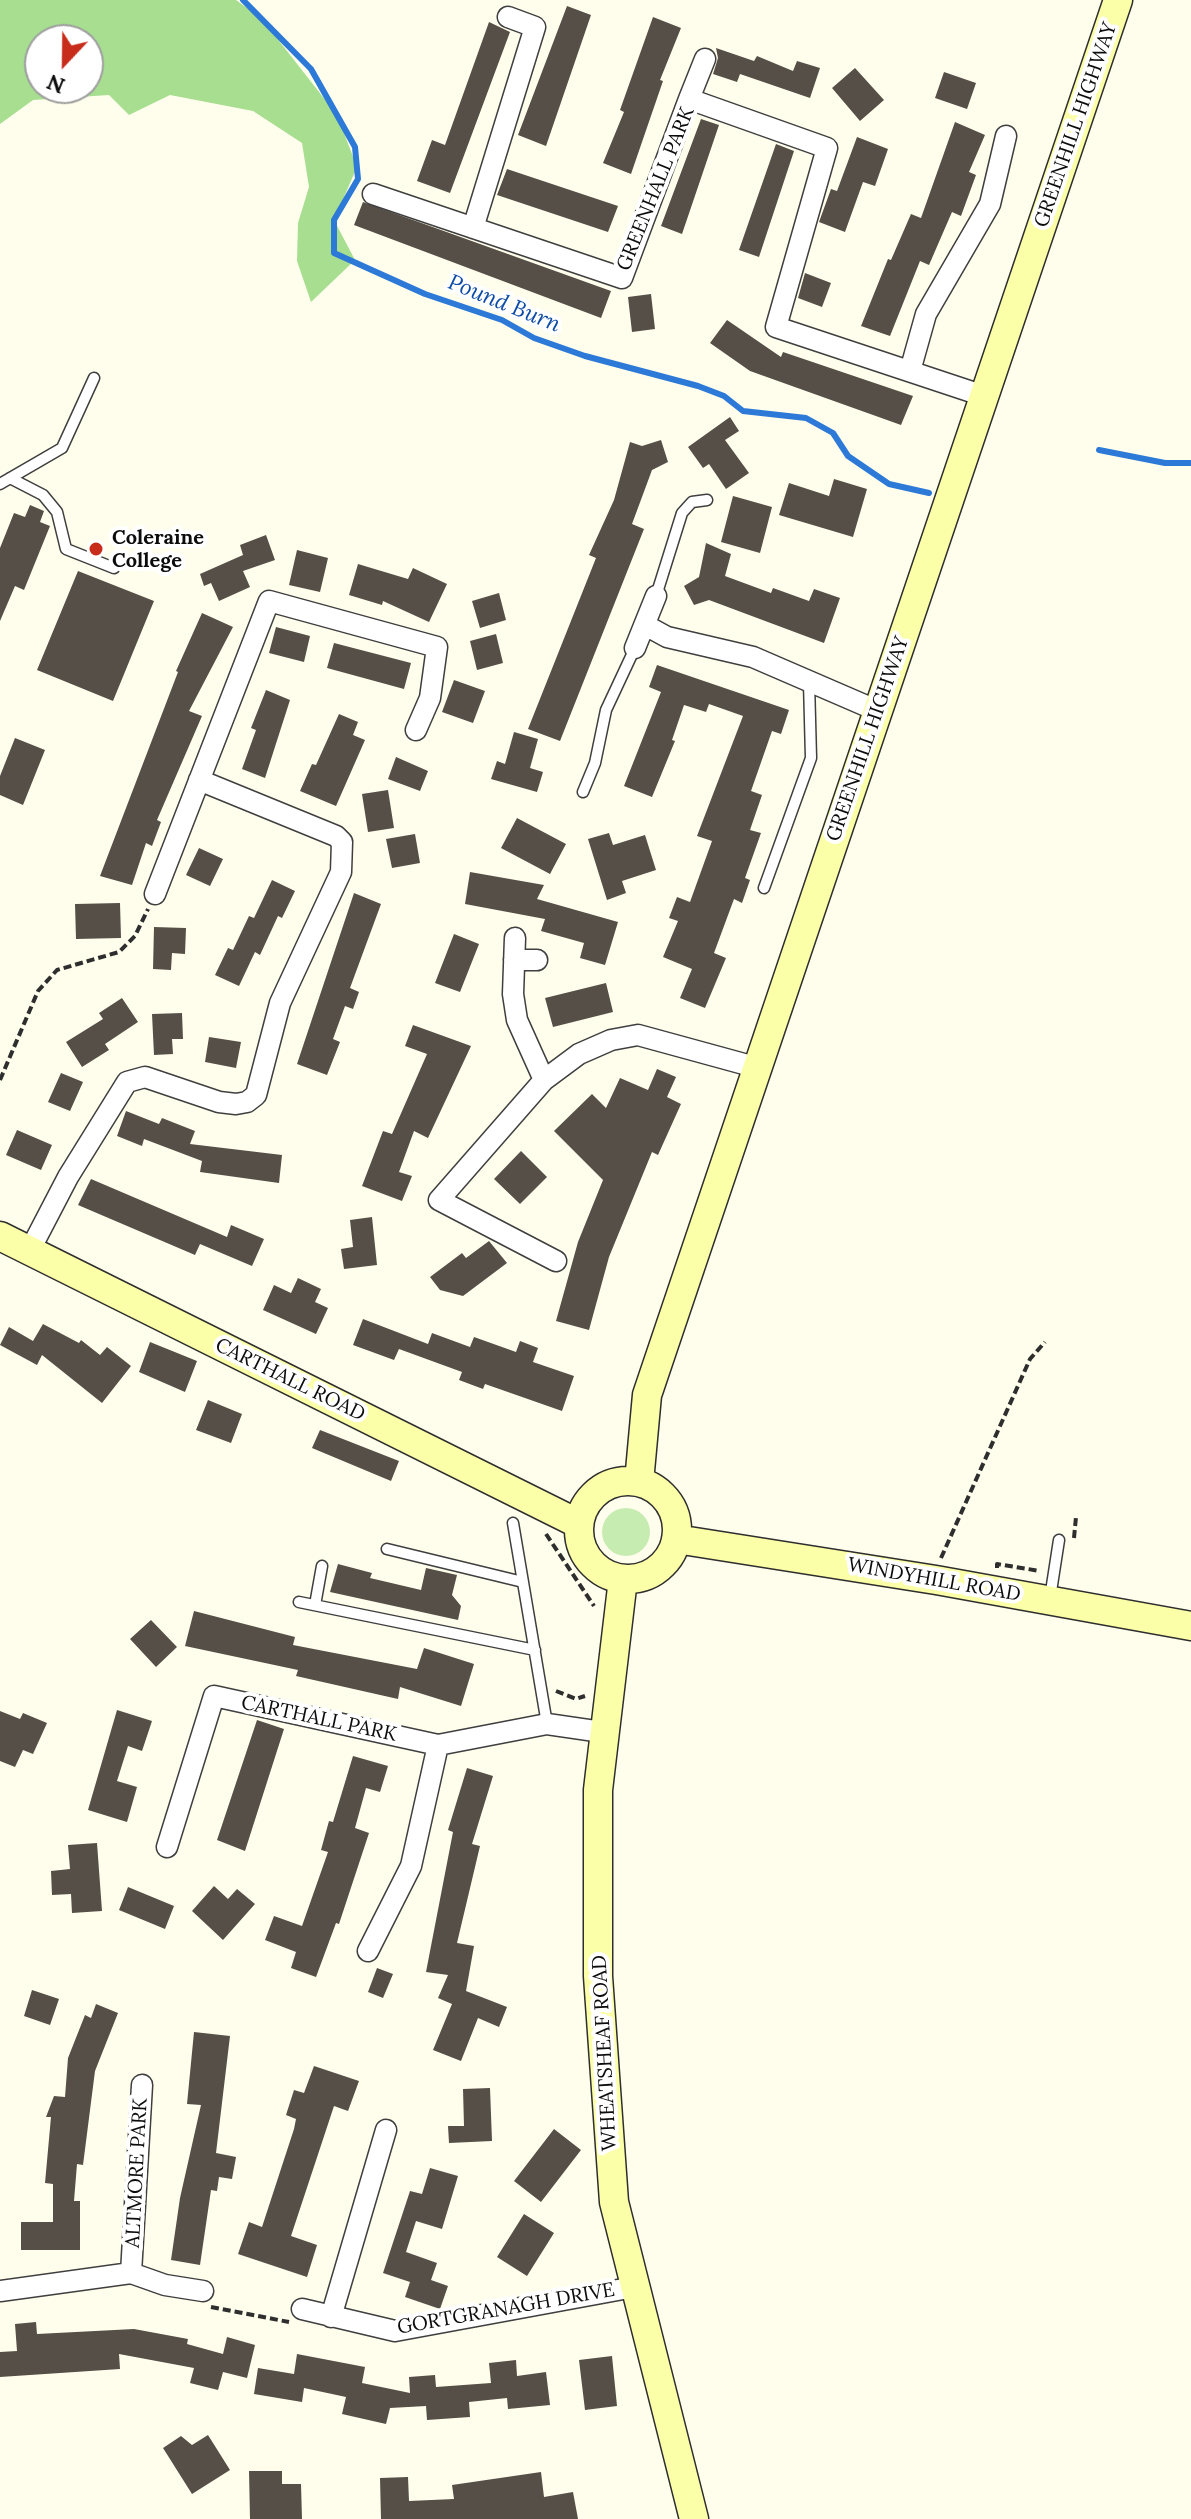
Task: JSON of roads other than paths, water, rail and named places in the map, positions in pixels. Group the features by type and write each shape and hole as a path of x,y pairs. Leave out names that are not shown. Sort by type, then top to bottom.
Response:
{"main road":[{"name":"GREENHILL HIGHWAY","path":"639,1482 647,1395 755,1067 1118,0"},
{"name":"CARTHALL ROAD","path":"0,1236 579,1524"},
{"path":"639,1482 653,1488 672,1510 676,1539 662,1565 651,1573 623,1579 595,1566 585,1554 579,1524 583,1508 607,1485 639,1482"},
{"name":"WINDYHILL ROAD","path":"676,1539 936,1580 1052,1587 1191,1626"},
{"name":"WHEATSHEAF ROAD","path":"623,1579 602,1732 598,1790 598,1976 614,2202 694,2519"}],"street":[{"path":"473,228 535,27 508,17"},
{"path":"689,99 705,59"},
{"name":"GREENHALL PARK","path":"373,194 622,278 689,99 827,148 776,327 984,396"},
{"path":"910,371 926,314 990,204 1006,136"},
{"path":"635,648 656,596"},
{"path":"155,894 269,601 437,647 430,698 416,730"},
{"path":"645,625 667,637 753,657 878,711"},
{"path":"30,1250 68,1177 127,1082 145,1077 228,1103 247,1102 256,1095 280,1003 341,872 342,842 336,836 199,780"},
{"path":"515,938 513,994 517,1020 544,1080"},
{"path":"514,960 537,960"},
{"path":"556,1261 439,1200 544,1080 579,1054 611,1040 638,1035 755,1067"},
{"name":"CARTHALL PARK","path":"167,1847 214,1696 438,1745 547,1724 602,1732"},
{"path":"368,1951 411,1866 438,1745"},
{"name":"ALTMORE PARK","path":"0,2291 131,2273 142,2085"},
{"path":"331,2317 386,2130"},
{"path":"131,2273 165,2285 203,2291"},
{"name":"GORTGRANAGH DRIVE","path":"302,2309 395,2331 634,2287"}],"lane":[{"path":"5,481 62,448 94,378"},
{"path":"5,481 43,495 57,512 66,549 114,568"},
{"path":"656,596 682,513 692,502 707,500"},
{"path":"583,792 595,763 606,710 635,648"},
{"path":"764,888 811,758 809,680"},
{"path":"513,1523 547,1724"},
{"path":"1052,1587 1059,1540"},
{"path":"387,1549 523,1582"},
{"path":"315,1605 322,1566"},
{"path":"299,1602 535,1650"}],"waterway":[{"name":"Pound Burn","path":"243,0 311,69 355,147 358,179 334,220 334,253 425,294 502,320 534,338 585,356 698,386 724,396 743,411 806,418 833,433 848,456 889,484 929,493"},
{"name":"Pound Burn","path":"1099,450 1165,463 1191,463"}],"place":[{"name":"Coleraine College","path":"96,549"}]}
